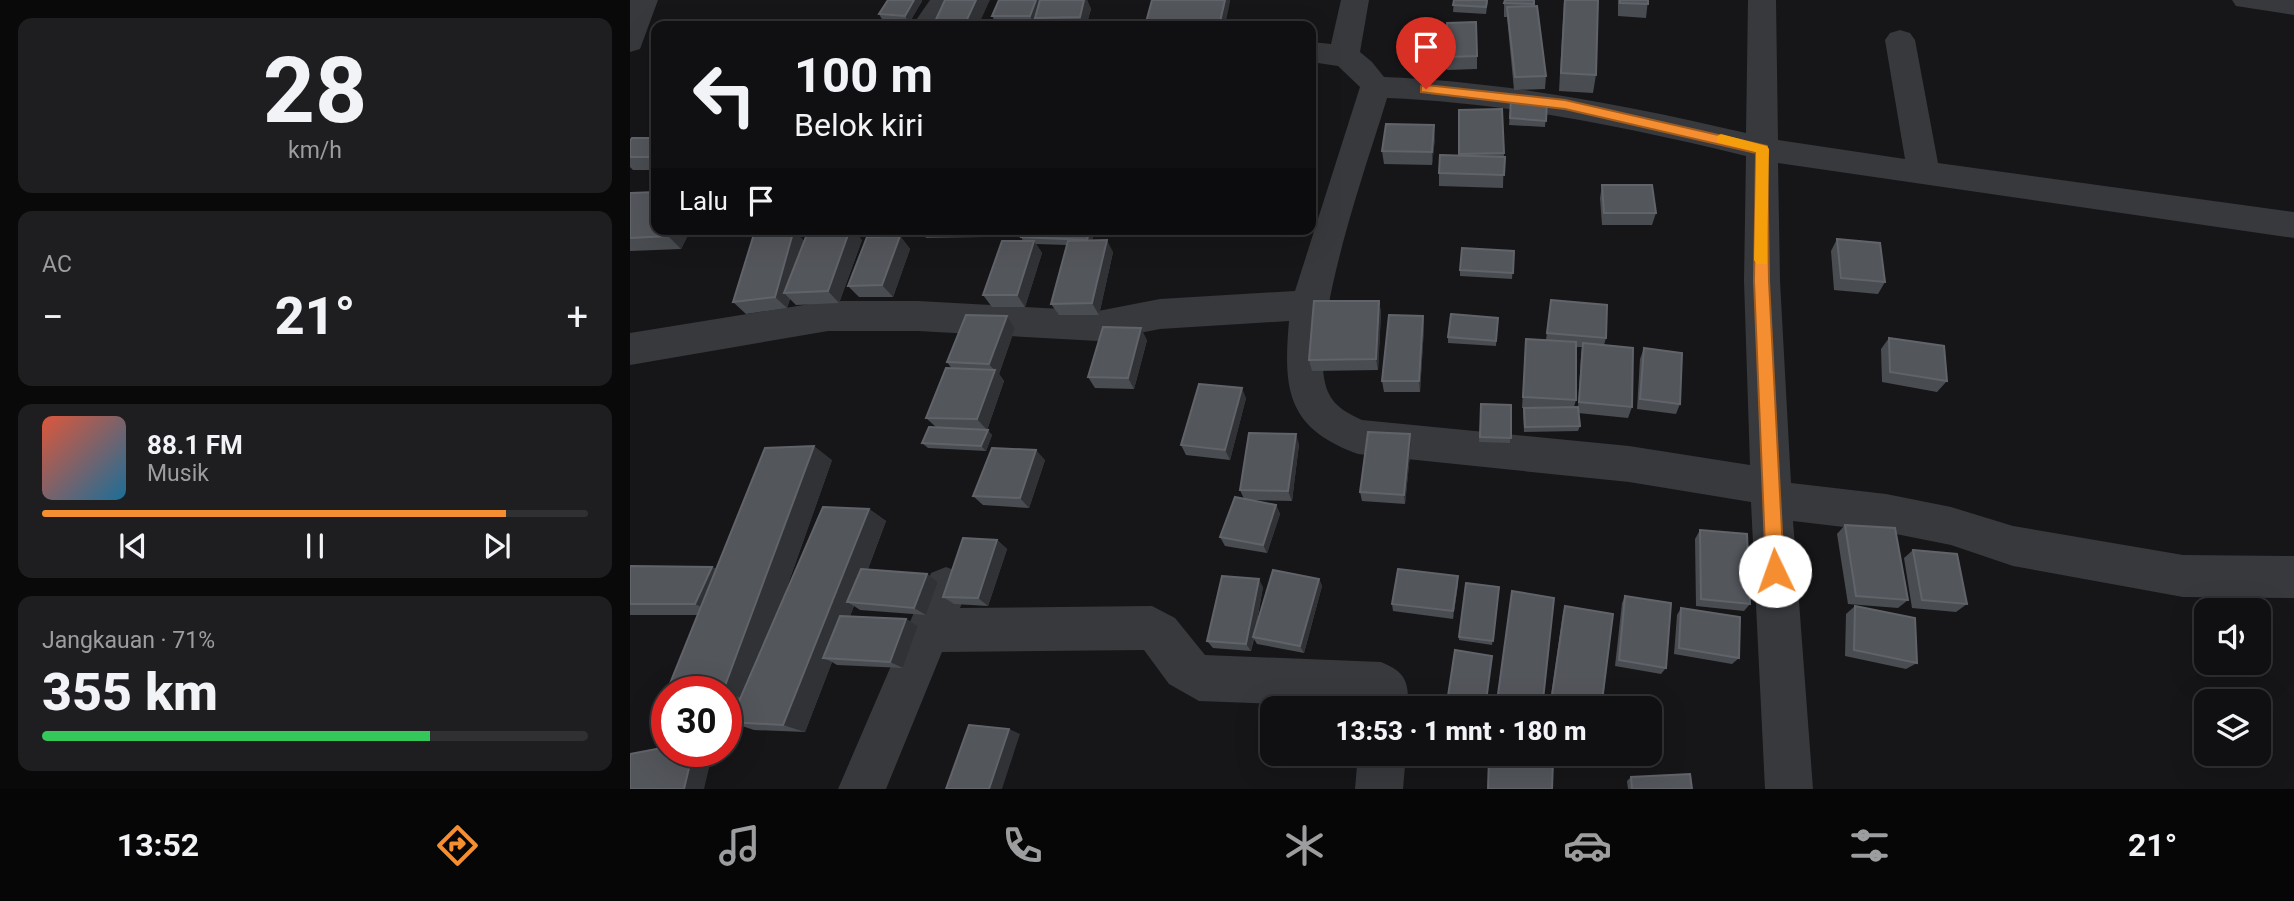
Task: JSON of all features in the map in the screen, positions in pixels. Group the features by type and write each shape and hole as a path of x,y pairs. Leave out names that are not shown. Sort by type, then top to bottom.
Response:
{"street":[{"path":"644,0 630,41 651,40"},
{"path":"930,21 945,0"},
{"path":"1345,55 1355,0"},
{"path":"1762,0 1762,281 1771,493 1789,789"},
{"path":"2246,0 2294,6"},
{"path":"1900,40 1923,171"},
{"path":"1316,52 1345,55 1363,68 1375,86"},
{"path":"1375,86 1451,90 1552,103 1674,127 1762,149 2294,225"},
{"path":"1375,86 1309,305 1304,383 1309,400 1335,429 1358,437 1629,464 1951,526 2013,546 2183,576 2294,577"},
{"path":"630,349 828,316 918,316 1098,326 1160,314 1309,305"},
{"path":"862,789 946,588"},
{"path":"928,630 1152,628 1160,633 1186,669 1199,678 1381,685 1386,691 1386,696"},
{"path":"1379,789 1381,766"}],"building":[{"path":"888,0 914,0 905,16 879,14"},
{"path":"945,0 976,0 966,21 935,21"},
{"path":"999,0 1036,0 1030,16 992,16"},
{"path":"1040,0 1084,0 1080,17 1035,18"},
{"path":"1152,0 1225,0 1220,21 1146,21"},
{"path":"1454,0 1487,0 1486,7 1453,5"},
{"path":"1505,0 1534,0 1534,4 1504,3"},
{"path":"1565,0 1598,0 1596,75 1561,73"},
{"path":"1620,0 1648,0 1648,4 1620,3"},
{"path":"1537,6 1546,76 1515,77 1507,7"},
{"path":"1476,22 1477,56 1447,57 1447,23"},
{"path":"1511,98 1547,100 1546,121 1510,118"},
{"path":"1502,109 1504,153 1459,154 1459,110"},
{"path":"1386,124 1434,125 1432,152 1382,151"},
{"path":"632,138 651,138 651,157 630,157"},
{"path":"1440,155 1505,157 1504,175 1439,173"},
{"path":"1602,185 1652,185 1656,213 1604,213"},
{"path":"651,192 651,235 668,236 630,238 630,193"},
{"path":"754,235 792,235 775,297 733,302"},
{"path":"807,235 848,235 828,291 784,293"},
{"path":"1022,235 1088,235 1087,240 1021,237"},
{"path":"900,236 882,285 848,286 867,237"},
{"path":"1837,239 1880,243 1885,282 1841,278"},
{"path":"1107,240 1092,303 1051,304 1068,241"},
{"path":"1002,241 1034,241 1017,295 983,295"},
{"path":"1462,248 1514,251 1513,273 1460,270"},
{"path":"1551,300 1607,305 1606,338 1547,333"},
{"path":"1314,301 1379,301 1376,359 1309,360"},
{"path":"1451,314 1498,318 1496,341 1448,337"},
{"path":"966,315 1007,316 989,364 947,362"},
{"path":"1389,315 1423,316 1419,381 1382,381"},
{"path":"1103,327 1141,328 1128,378 1088,377"},
{"path":"1889,338 1944,346 1947,381 1890,372"},
{"path":"1526,339 1576,342 1576,400 1523,397"},
{"path":"1583,343 1633,348 1632,407 1579,402"},
{"path":"1644,348 1682,353 1680,404 1640,399"},
{"path":"946,368 995,370 977,419 926,418"},
{"path":"1199,384 1242,388 1225,450 1181,445"},
{"path":"1481,404 1511,405 1511,438 1480,437"},
{"path":"1578,407 1580,426 1525,427 1524,408"},
{"path":"929,427 988,430 981,446 922,443"},
{"path":"1368,432 1410,434 1404,495 1360,492"},
{"path":"1249,433 1296,434 1288,491 1240,490"},
{"path":"814,446 729,676 673,676 765,448"},
{"path":"992,448 1036,450 1020,498 973,496"},
{"path":"1235,497 1276,505 1263,545 1220,537"},
{"path":"823,507 869,509 783,725 742,723 742,694"},
{"path":"1845,525 1895,528 1908,600 1856,596"},
{"path":"1700,530 1747,534 1750,604 1701,599"},
{"path":"963,538 997,540 978,598 943,597"},
{"path":"1913,550 1957,554 1967,604 1922,600"},
{"path":"630,566 712,567 695,604 630,604"},
{"path":"861,569 927,574 914,608 847,602"},
{"path":"1398,569 1458,576 1453,611 1392,604"},
{"path":"1273,570 1319,579 1300,646 1253,637"},
{"path":"1222,576 1259,579 1246,644 1207,641"},
{"path":"1466,583 1499,587 1493,641 1459,637"},
{"path":"1512,591 1554,598 1543,696 1498,696"},
{"path":"1625,596 1671,603 1666,668 1619,660"},
{"path":"1565,606 1613,614 1603,696 1552,696"},
{"path":"1855,606 1915,618 1917,663 1854,650"},
{"path":"1681,608 1740,617 1739,658 1679,648"},
{"path":"840,616 906,619 890,662 823,658"},
{"path":"1455,650 1492,656 1487,696 1448,696"},
{"path":"969,725 1009,729 989,789 946,789"},
{"path":"651,750 651,767 689,767 684,789 630,789 630,754"},
{"path":"1489,766 1553,766 1552,789 1488,789"},
{"path":"1690,774 1692,789 1632,789 1631,777"}],"slow traffic":[{"path":"1721,139 1762,149 1762,260"}],"route":[{"path":"1426,89 1495,94 1565,105 1674,127 1762,149 1762,281 1775,571"}]}
